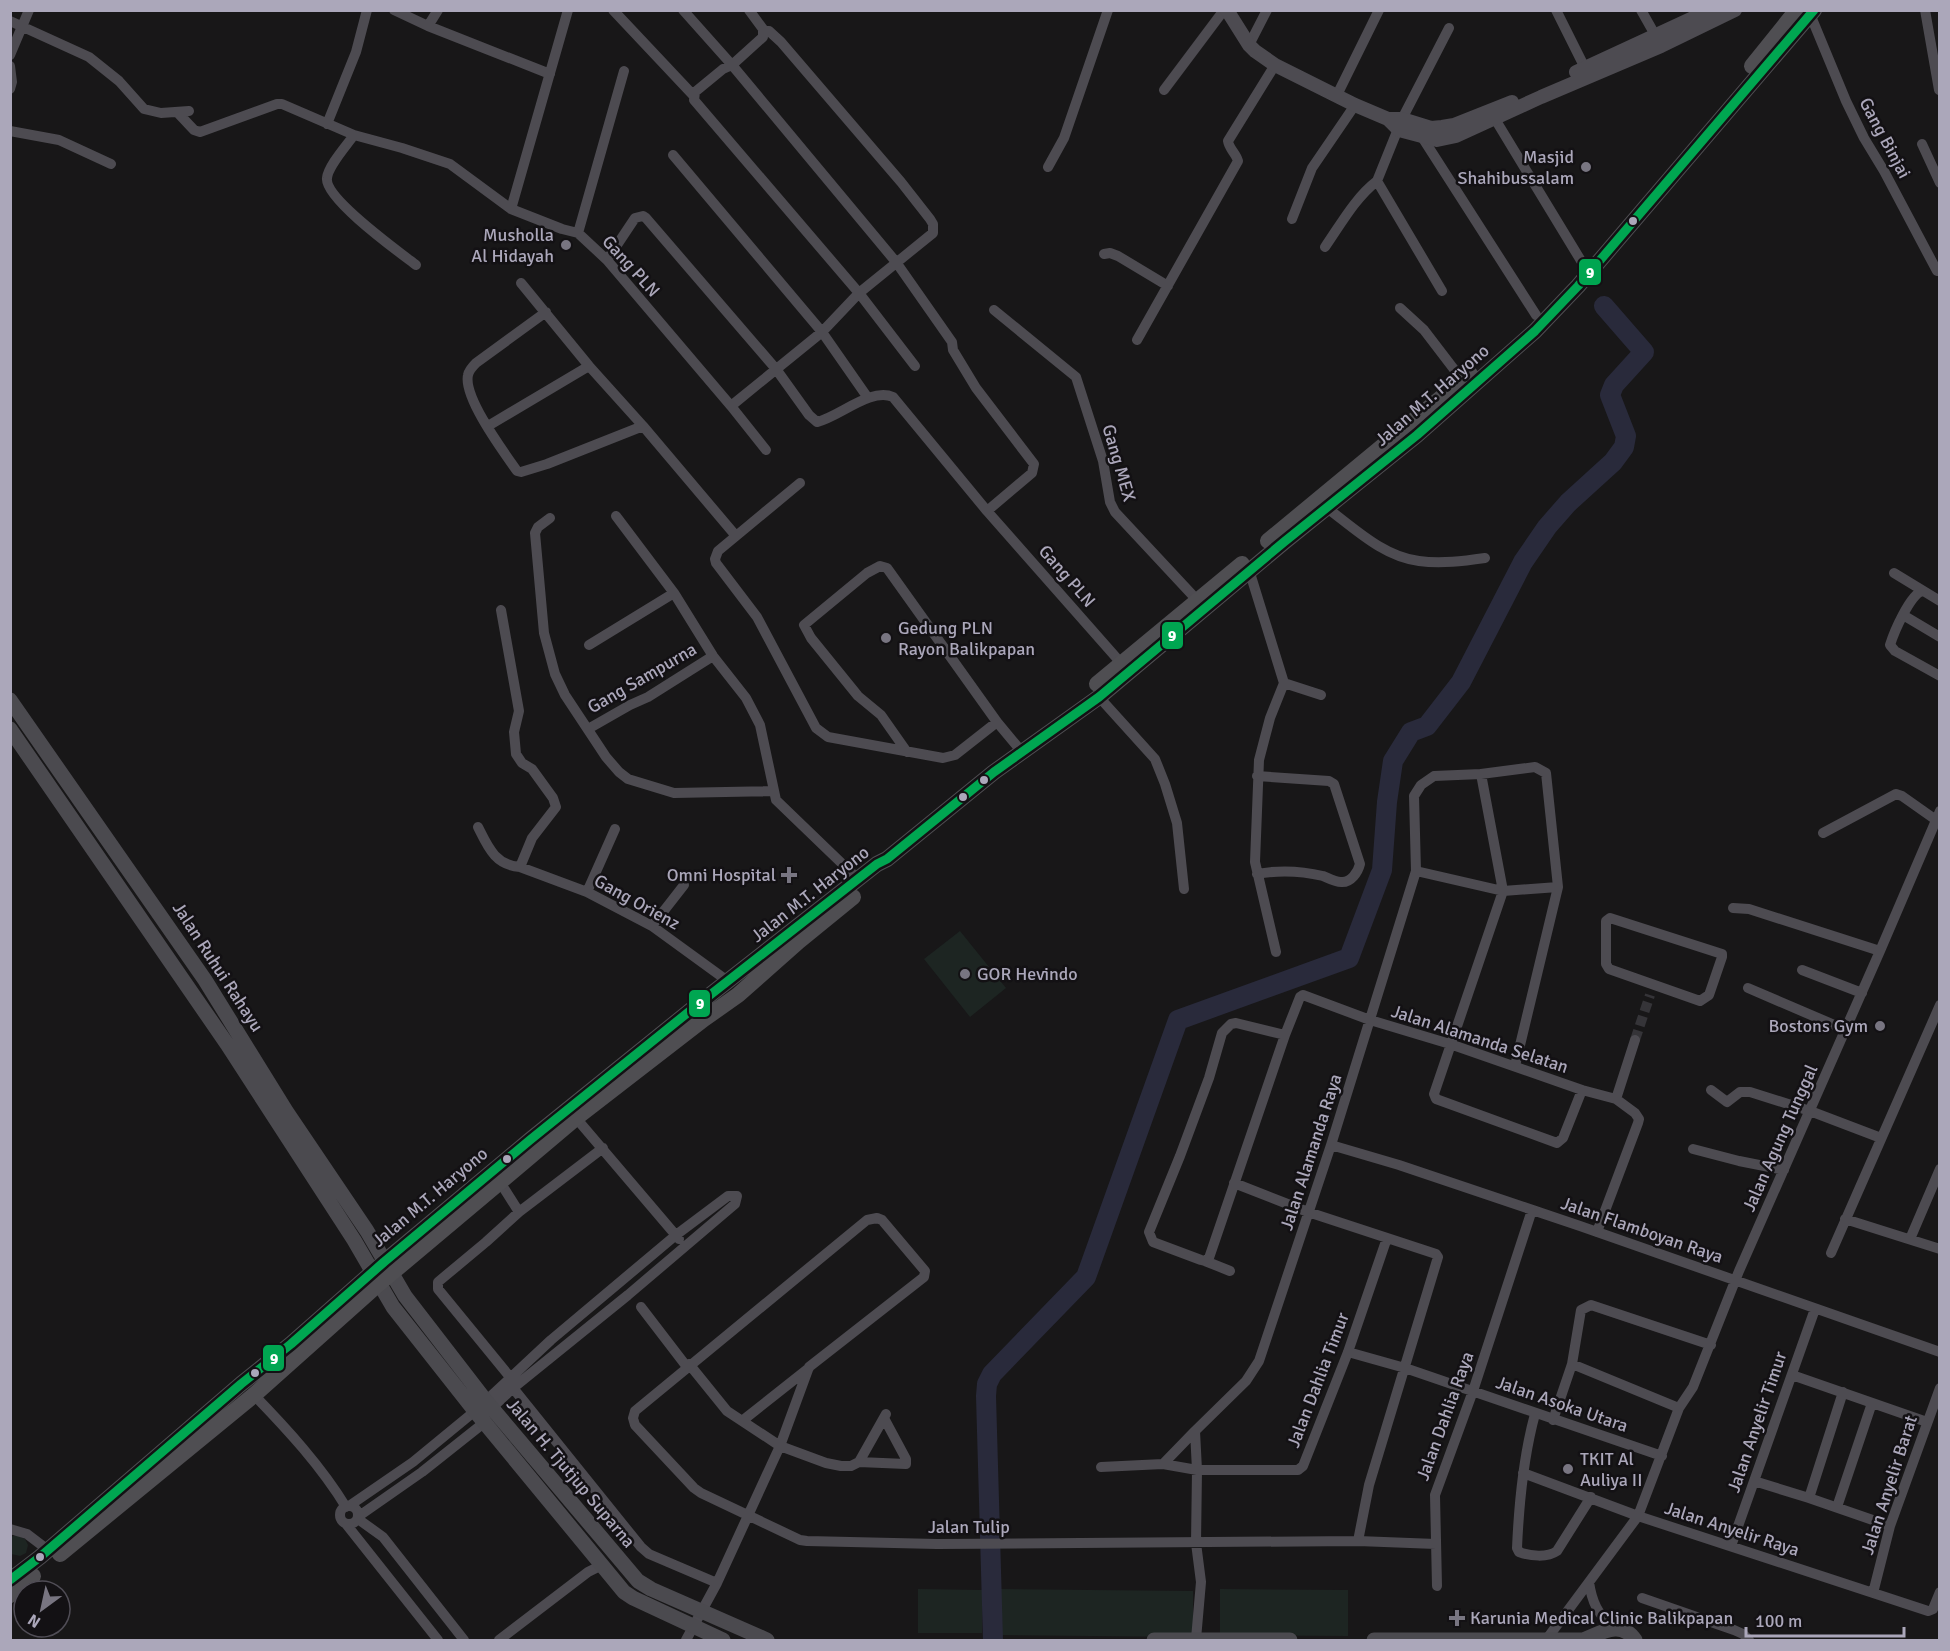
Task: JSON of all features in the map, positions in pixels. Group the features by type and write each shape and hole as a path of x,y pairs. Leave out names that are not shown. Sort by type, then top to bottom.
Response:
{"main road":[{"name":"Jalan M.T. Haryono","path":"18,1579 254,1395 382,1273 590,1090 877,864 887,860 974,788 1099,698 1471,389 1535,331 1581,272 1807,11"},
{"name":"Jalan M.T. Haryono","path":"1022,752 1077,699 1463,381 1581,272"},
{"name":"Jalan Ruhui Rahayu","path":"10,700 206,980 286,1111 367,1231 382,1273"},
{"name":"Jalan Ruhui Rahayu","path":"10,729 227,1044 354,1240 382,1273"},
{"name":"Jalan M.T. Haryono","path":"52,1554 241,1384 500,1182 576,1118 704,1018 738,995 799,940 876,878 887,860"},
{"name":"Jalan H. Tjutjup Suparna","path":"382,1273 405,1296 484,1410 624,1592 690,1634 723,1641"},
{"name":"Jalan H. Tjutjup Suparna","path":"484,1410 630,1574 644,1586 767,1641"},
{"path":"1374,1641 1582,1640 1621,1629 1635,1638"},
{"path":"1154,1641 1290,1641"}],"street":[{"path":"10,55 29,10"},
{"path":"327,124 356,52 367,10"},
{"path":"394,10 428,26 550,74"},
{"path":"428,26 438,10"},
{"path":"512,208 568,10"},
{"path":"613,10 693,95 695,102 859,293 915,366"},
{"path":"683,10 732,65 896,262 952,342 953,350 976,388 1034,465 1032,473 987,511"},
{"path":"693,95 759,42 763,31 749,10"},
{"path":"1048,167 1064,138 1108,10"},
{"path":"1164,90 1225,10 1249,45 1275,64 1422,137 1442,140 1456,136 1492,114 1586,68 1735,10"},
{"path":"1249,45 1267,10"},
{"path":"1337,95 1379,10"},
{"path":"1556,10 1586,68"},
{"path":"1641,10 1658,41"},
{"path":"1396,123 1431,128 1454,125 1492,114 1658,41 1710,10"},
{"path":"1925,10 1939,90"},
{"name":"Gang Binjai","path":"1807,11 1864,138 1937,271 1940,270"},
{"path":"10,21 21,26"},
{"name":"Gang PLN","path":"21,26 88,57 119,81 144,108 161,113 184,112 194,130 198,131 277,104 287,106 354,135 450,164 512,208 578,233 608,260 766,450"},
{"path":"1325,246 1354,205 1379,178 1396,123 1449,28"},
{"path":"731,406 822,332 859,293 933,233 933,224 930,219 901,182 781,42 769,31 763,31"},
{"path":"1137,340 1238,161 1228,145 1229,137 1275,64"},
{"path":"10,66 12,82 10,90"},
{"path":"578,233 624,71"},
{"path":"1292,219 1312,168 1355,105"},
{"path":"1492,114 1581,272"},
{"path":"10,131 59,140 111,164"},
{"path":"354,135 328,172 326,179 328,186 353,214 416,265"},
{"path":"1422,137 1536,315"},
{"path":"1922,144 1940,183"},
{"path":"673,155 822,332 868,398"},
{"path":"1379,178 1442,291"},
{"name":"Gang PLN","path":"608,260 635,218 643,216 646,218 776,369 809,415 817,422 868,398 887,394 893,396 987,511 1121,663"},
{"path":"1104,255 1110,253 1118,256 1168,286"},
{"path":"521,283 589,366 736,536"},
{"path":"1400,308 1424,330 1463,381"},
{"name":"Gang MEX","path":"994,310 1076,377 1103,461 1110,502 1115,512 1197,600"},
{"path":"546,312 476,363 468,374 468,384 476,408 515,469 520,472 547,464 643,426"},
{"path":"488,426 589,366"},
{"path":"800,483 715,554 716,563 757,618 816,728 828,737 943,758 951,757 997,723"},
{"path":"1327,508 1381,548 1397,556 1419,561 1441,562 1485,558"},
{"name":"Gang Sampurna","path":"616,516 674,593 713,656 746,698 760,724 772,791 776,800 858,879"},
{"name":"Gang Sampurna","path":"550,518 538,527 536,533 544,633 555,674 565,695 622,776 674,793 772,791"},
{"path":"907,752 881,715 858,696 804,625 867,573 880,566 887,568 997,723 1022,752"},
{"path":"1250,573 1284,683 1270,718 1259,760 1254,862 1276,952"},
{"path":"1894,573 1940,601"},
{"path":"1922,591 1917,593 1903,615 1890,643 1892,648 1940,676"},
{"path":"589,645 674,593"},
{"path":"501,610 519,711 514,732 516,754 532,769 553,798 556,807 532,838 520,867"},
{"path":"1903,615 1940,638"},
{"name":"Gang Sampurna","path":"588,729 648,697 713,656"},
{"path":"1284,683 1321,695"},
{"path":"1099,698 1155,759 1177,823 1184,889"},
{"name":"Jalan Alamanda Raya","path":"1163,1464 1246,1381 1259,1361 1331,1145 1416,871 1414,796 1421,785 1434,776 1481,774 1535,767 1546,773 1558,886"},
{"path":"1481,774 1503,891 1434,1092 1436,1099 1557,1143 1563,1138 1582,1090"},
{"path":"1257,776 1334,784 1360,864 1358,872 1342,883 1311,874 1277,871 1257,874"},
{"path":"1823,832 1896,794 1938,815"},
{"name":"Jalan Agung Tunggal","path":"1546,1640 1638,1516 1679,1408 1693,1388 1736,1280 1938,815"},
{"name":"Gang Orienz","path":"477,827 496,857 506,865 520,867 587,892 652,926 729,982"},
{"path":"587,892 615,829"},
{"path":"1416,871 1503,891 1558,886 1515,1066"},
{"path":"652,926 684,885"},
{"path":"1733,908 1749,909 1880,951"},
{"path":"1610,918 1720,952 1722,955 1709,995 1703,1000 1652,990 1607,967 1606,919 1610,918"},
{"path":"1802,970 1862,993"},
{"path":"1748,988 1846,1029"},
{"name":"Jalan Alamanda Selatan","path":"1285,1035 1300,997 1305,995 1371,1020 1616,1100 1640,1119 1597,1232"},
{"path":"1831,1252 1881,1137 1936,1021 1940,1005"},
{"path":"1206,1261 1211,1253 1285,1035 1236,1023 1231,1024 1222,1033 1209,1078 1149,1232 1153,1242 1230,1271"},
{"path":"1616,1100 1635,1040"},
{"path":"1711,1090 1725,1102 1731,1101 1740,1092 1745,1091 1810,1111 1881,1137"},
{"path":"576,1118 684,1247"},
{"name":"Jalan Flamboyan Raya","path":"1331,1145 1399,1165 1597,1232 1940,1352"},
{"path":"603,1148 519,1212 438,1282 438,1289 641,1547 649,1554 717,1582"},
{"path":"1693,1149 1784,1170"},
{"path":"1910,1239 1940,1169"},
{"path":"500,1182 519,1212"},
{"path":"1234,1183 1308,1212 1437,1254 1438,1257 1369,1485 1358,1541"},
{"path":"346,1524 352,1525 359,1517 422,1472 551,1340 676,1235 728,1196 737,1196 735,1204 684,1247 511,1383"},
{"name":"Jalan Dahlia Raya","path":"1437,1586 1435,1495 1473,1391 1532,1210"},
{"path":"688,1365 867,1220 877,1218 882,1220 925,1271 924,1277 742,1421"},
{"path":"1845,1219 1940,1249"},
{"name":"Jalan Dahlia Timur","path":"1197,1470 1298,1470 1303,1466 1348,1352 1387,1239"},
{"path":"1553,1420 1572,1364 1581,1310 1591,1305 1711,1345"},
{"path":"641,1307 727,1411 780,1446 826,1463 841,1466 851,1466 859,1462 907,1463 885,1416 859,1462"},
{"name":"Jalan Anyelir Timur","path":"1731,1546 1815,1308"},
{"name":"Jalan Asoka Utara","path":"1348,1352 1405,1368 1662,1456"},
{"path":"1572,1364 1679,1408"},
{"name":"Jalan Tulip","path":"688,1365 634,1411 635,1425 694,1488 800,1540 990,1544 1196,1543"},
{"path":"690,1634 717,1582 780,1446 809,1367"},
{"path":"1792,1374 1927,1422"},
{"name":"Jalan Anyelir Barat","path":"1873,1593 1890,1526 1940,1388"},
{"path":"1809,1497 1843,1392"},
{"path":"254,1395 332,1483 347,1506 355,1508 359,1517 383,1537 464,1641"},
{"path":"1837,1507 1872,1403"},
{"path":"438,1641 357,1536 341,1520 340,1514 347,1506 413,1462 484,1410"},
{"path":"1535,1414 1528,1440 1519,1504 1517,1548 1521,1554 1548,1556 1557,1551 1591,1497"},
{"path":"1195,1431 1196,1543 1201,1582 1196,1640"},
{"path":"1101,1467 1163,1464 1197,1470"},
{"name":"Jalan Anyelir Raya","path":"1523,1473 1638,1516 1928,1611 1932,1610 1940,1592"},
{"path":"1754,1481 1809,1497 1890,1526"},
{"path":"10,1529 27,1534 52,1554"},
{"path":"1196,1543 1358,1541 1436,1544"},
{"path":"499,1641 588,1572 602,1565"},
{"path":"1589,1582 1591,1595 1605,1633"},
{"path":"1642,1598 1734,1630 1743,1634 1749,1641"}],"shaded area":[{"name":"GOR Hevindo","path":"960,931 1006,988 970,1017 924,959"},
{"path":"16,1535 25,1539 28,1545 26,1553 20,1556 11,1554 11,1537"},
{"path":"918,1589 982,1590 982,1633 918,1633"},
{"path":"999,1589 1193,1591 1193,1637 999,1635"},
{"path":"1220,1589 1348,1590 1348,1636 1220,1635"}],"waterway":[{"path":"993,1640 987,1384 992,1374 1086,1277 1178,1020 1349,958 1382,870 1387,802 1393,761 1411,732 1427,726 1461,682 1523,562 1547,527 1568,503 1613,462 1624,447 1626,436 1610,395 1614,385 1644,352 1604,306"}],"tunnel":[{"path":"1635,1040 1650,995"}],"transit line":[{"name":"9","path":"10,1580 40,1557 530,1140 696,1006 877,864 887,859 994,772 1099,697 1284,542 1417,435 1535,331 1578,286 1814,10"}],"place":[{"name":"Masjid Shahibussalam","path":"1586,167"},
{"name":"Musholla Al Hidayah","path":"566,245"},
{"name":"Gedung PLN Rayon Balikpapan","path":"886,638"},
{"name":"Omni Hospital","path":"789,875"},
{"name":"GOR Hevindo","path":"965,974"},
{"name":"Bostons Gym","path":"1880,1026"},
{"name":"TKIT Al Auliya II","path":"1568,1469"},
{"name":"Karunia Medical Clinic Balikpapan","path":"1457,1618"}]}
